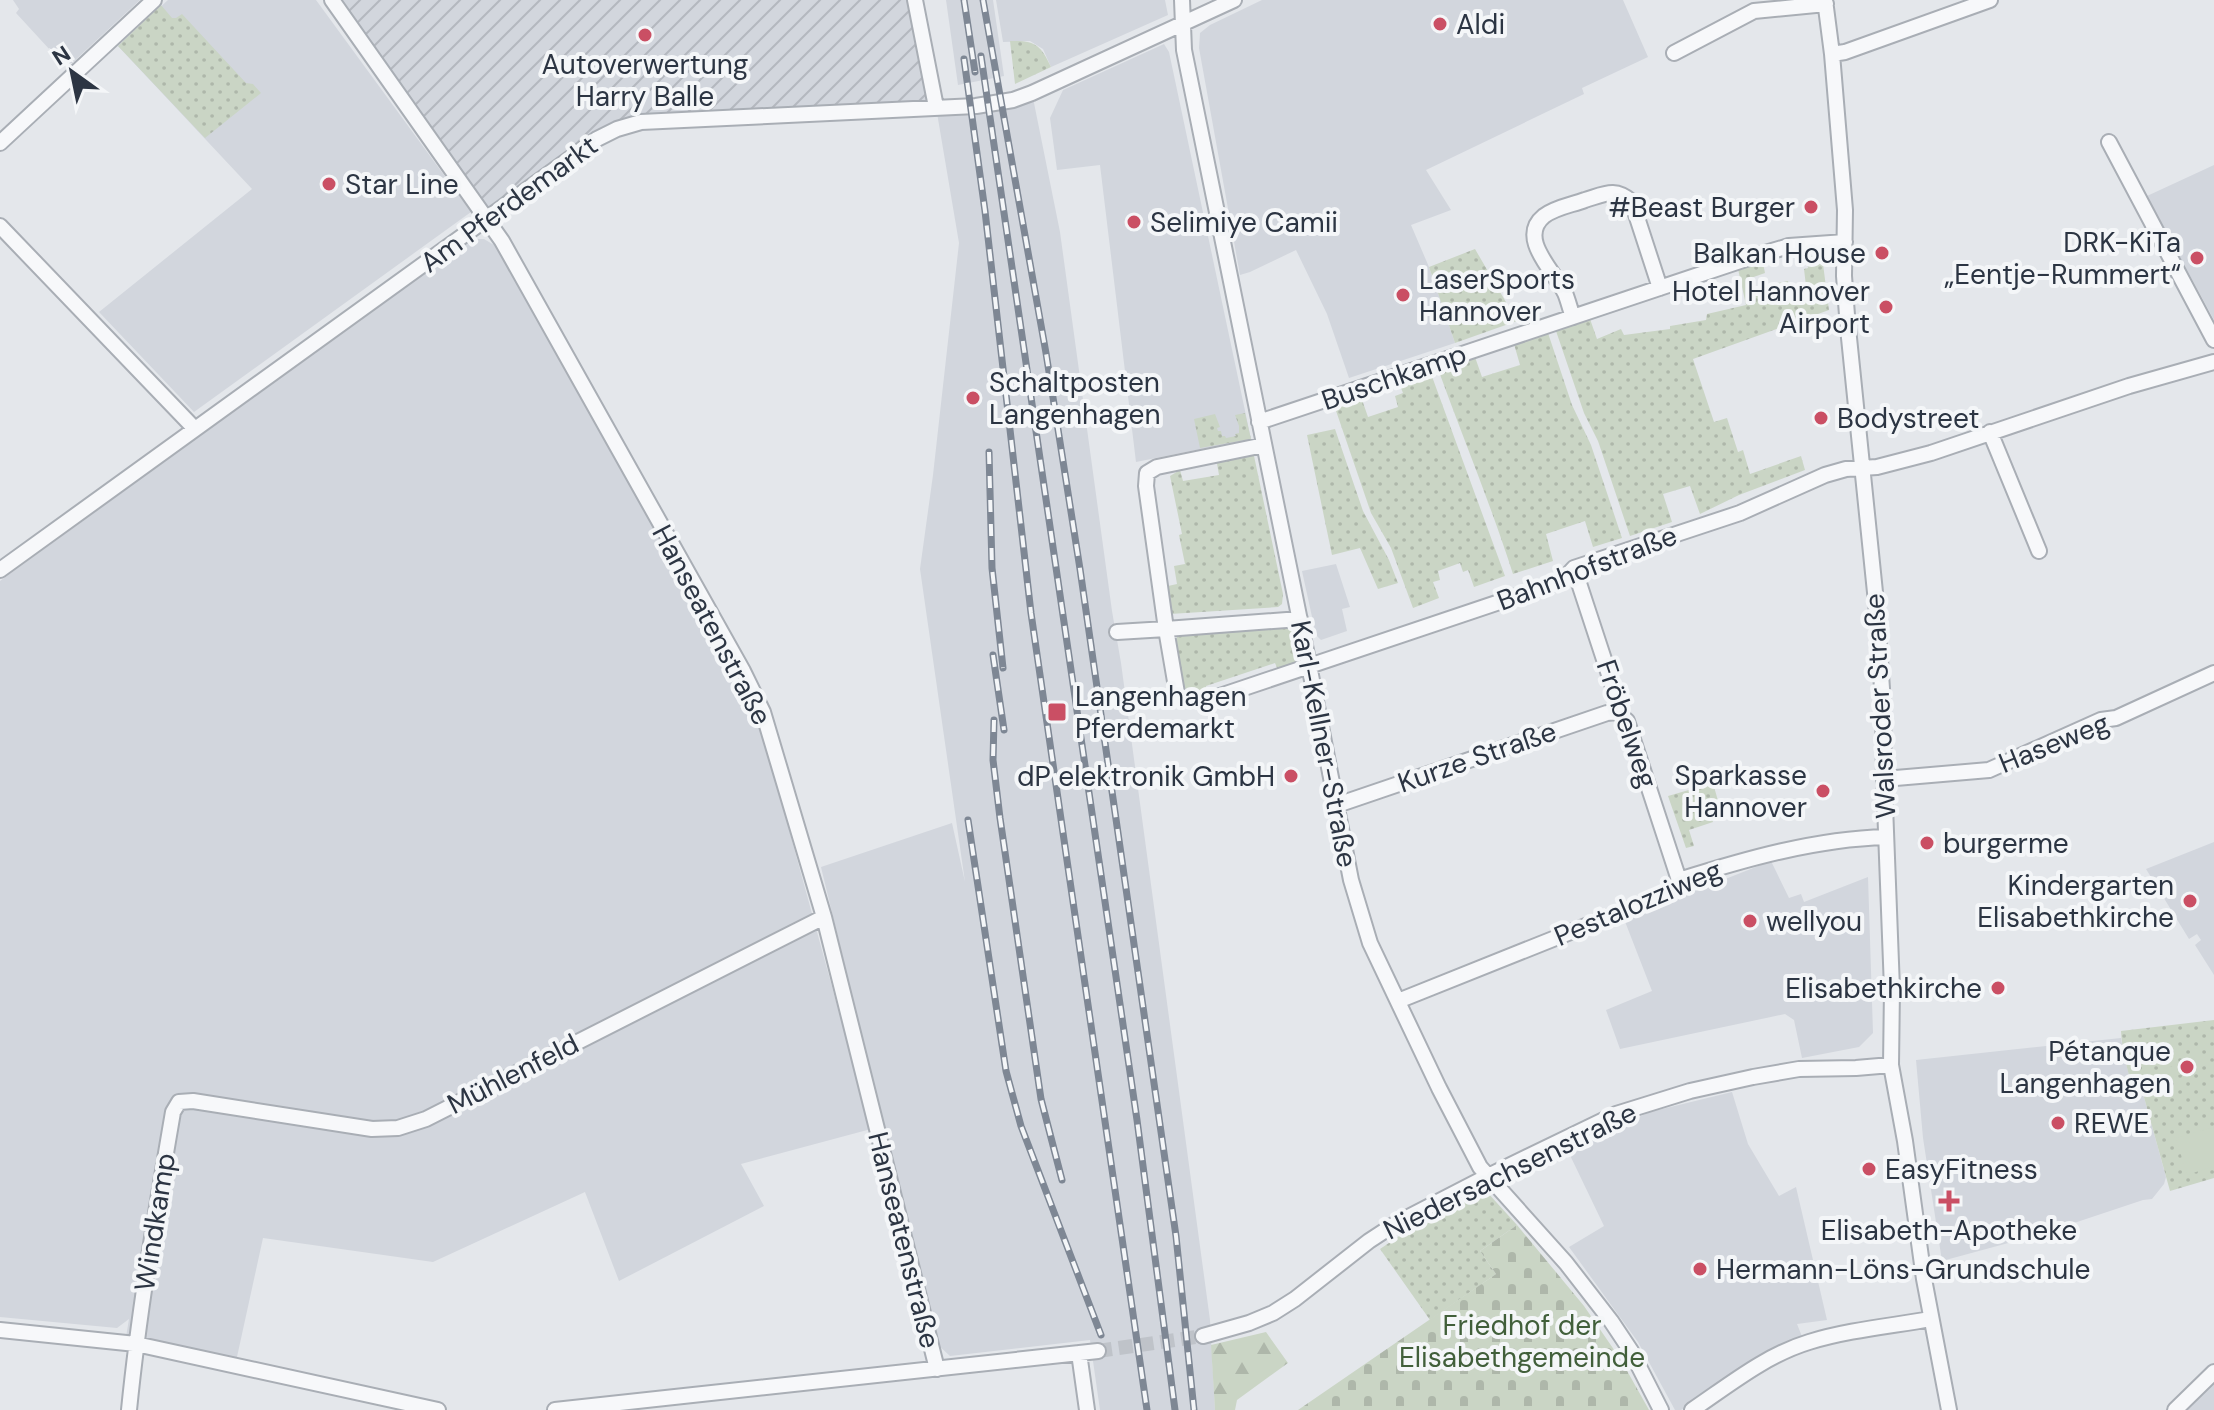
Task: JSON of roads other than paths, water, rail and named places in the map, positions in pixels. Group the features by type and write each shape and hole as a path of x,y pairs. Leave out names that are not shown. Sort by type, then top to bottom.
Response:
{"street":[{"path":"0,143 154,0"},
{"name":"Hanseatenstraße","path":"332,0 502,241 763,712 824,917 937,1369"},
{"path":"915,0 936,107"},
{"name":"Karl-Kellner-Straße","path":"1182,0 1182,44 1351,880 1370,943 1480,1167 1571,1270 1611,1321 1631,1351 1661,1410"},
{"name":"Am Pferdemarkt","path":"0,570 597,139 617,129 641,122 976,106 1013,100 1234,0"},
{"path":"1832,54 1990,0"},
{"path":"1674,53 1754,11 1826,2"},
{"name":"Walsroder Straße","path":"1826,2 1845,210 1844,276 1848,328 1883,703 1892,989 1891,1065 1931,1319 1949,1410"},
{"path":"2109,142 2214,340"},
{"path":"1573,317 1565,294 1533,237 1536,225 1555,210 1612,192 1623,195 1632,202 1660,288"},
{"path":"0,226 195,429"},
{"name":"Buschkamp","path":"1259,422 1789,246 1845,242"},
{"name":"Bahnhofstraße","path":"1166,629 1177,693 1182,699 1194,702 1217,697 1562,581 1574,568 1762,505 1825,475 1846,469 1877,467 1931,453 2129,386 2214,362"},
{"path":"1990,432 2039,551"},
{"path":"1166,629 1146,486 1147,473 1157,467 1264,445"},
{"name":"Fröbelweg","path":"1574,568 1617,699 1617,712 1627,721 1679,880"},
{"path":"1117,632 1300,619"},
{"name":"Haseweg","path":"1884,779 1989,770 2101,720 2116,718 2214,673"},
{"name":"Kurze Straße","path":"1337,805 1617,712"},
{"name":"Pestalozziweg","path":"1398,1001 1668,893 1679,880 1784,850 1886,837"},
{"name":"Mühlenfeld","path":"179,1102 193,1101 372,1129 398,1128 426,1119 824,917"},
{"name":"Niedersachsenstraße","path":"1203,1336 1273,1313 1395,1224 1606,1118 1690,1091 1799,1069 1891,1065"},
{"name":"Windkamp","path":"129,1410 136,1344 173,1112 179,1102"},
{"path":"1692,1410 1761,1364 1807,1342 1931,1319"},
{"path":"0,1330 136,1344 438,1410"},
{"path":"555,1410 1098,1351"},
{"path":"1079,1353 1087,1410"},
{"path":"2175,1410 2214,1372"}],"tunnel":[{"path":"1098,1351 1203,1336"}],"railway":[{"path":"964,0 975,72"},
{"path":"983,0 1046,353 1080,569 1176,1236 1194,1410"},
{"path":"981,56 1137,1120 1175,1410"},
{"path":"964,59 985,211 1031,613 1147,1410"},
{"path":"989,452 992,568 1003,668"},
{"path":"993,655 1004,730"},
{"path":"994,720 993,760 1000,818 1041,1099 1062,1180"},
{"path":"968,820 1006,1071 1021,1126 1101,1335"}],"place":[{"name":"Aldi","path":"1440,24"},
{"name":"Autoverwertung Harry Balle","path":"645,35"},
{"name":"Star Line","path":"329,184"},
{"name":"#Beast Burger","path":"1811,207"},
{"name":"Selimiye Camii","path":"1134,222"},
{"name":"Balkan House","path":"1882,253"},
{"name":"DRK-KiTa „Eentje-Rummert“","path":"2197,258"},
{"name":"LaserSports Hannover","path":"1403,295"},
{"name":"Hotel Hannover Airport","path":"1886,307"},
{"name":"Schaltposten Langenhagen","path":"973,398"},
{"name":"Bodystreet","path":"1821,418"},
{"name":"Langenhagen Pferdemarkt","path":"1057,712"},
{"name":"dP elektronik GmbH","path":"1291,776"},
{"name":"Sparkasse Hannover","path":"1823,791"},
{"name":"burgerme","path":"1927,843"},
{"name":"Kindergarten Elisabethkirche","path":"2190,901"},
{"name":"wellyou","path":"1750,921"},
{"name":"Elisabethkirche","path":"1998,988"},
{"name":"Pétanque Langenhagen","path":"2187,1067"},
{"name":"REWE","path":"2058,1123"},
{"name":"EasyFitness","path":"1869,1169"},
{"name":"Elisabeth-Apotheke","path":"1949,1201"},
{"name":"Hermann-Löns-Grundschule","path":"1700,1269"}],"park label":[{"name":"Friedhof der Elisabethgemeinde","path":"1522,1341"}]}
